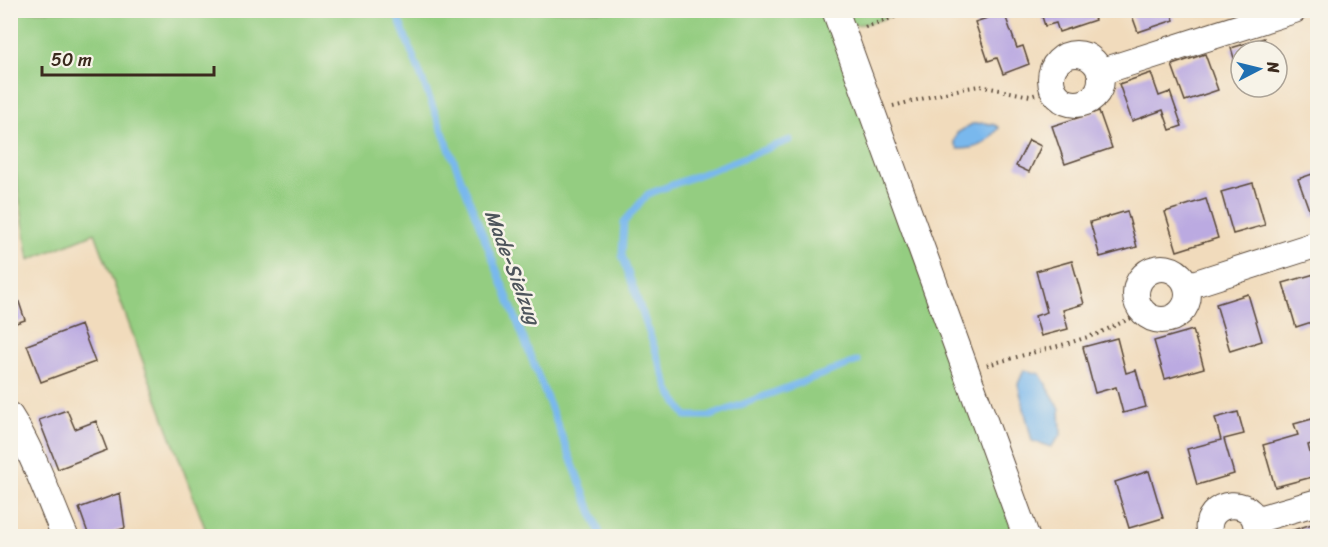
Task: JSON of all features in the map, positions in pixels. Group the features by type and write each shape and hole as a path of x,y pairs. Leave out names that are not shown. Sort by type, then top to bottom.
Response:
{"street":[{"path":"835,10 1026,537"},
{"path":"1100,72 1294,10"},
{"path":"1081,55 1089,58 1100,72 1100,86 1097,93 1085,103 1069,103 1062,100 1054,89 1051,78 1053,70 1064,57 1081,55"},
{"path":"1186,286 1317,244"},
{"path":"1163,268 1179,274 1186,286 1188,297 1181,312 1167,319 1159,319 1144,312 1137,297 1137,288 1146,273 1163,268"},
{"path":"10,416 18,427 65,537"},
{"path":"1210,537 1209,524 1212,516 1224,507 1231,505 1246,508 1256,528 1317,502"}],"path":[{"path":"844,34 915,10"},
{"path":"872,111 980,86 1030,96 1054,89"},
{"path":"966,372 1098,334 1144,312"}],"green space":[{"path":"10,11 827,11 1018,536 208,536 95,233 29,260 11,144"},
{"path":"842,11 905,11 868,23 853,24 846,23"}],"water":[{"path":"985,123 999,128 982,144 958,149 954,142 957,133 972,124"},
{"path":"1024,370 1040,374 1060,409 1061,435 1051,447 1032,441 1018,384"}],"building":[{"path":"991,10 1014,10 1015,14 1006,18 1017,48 1023,46 1029,64 1003,74 997,58 988,61 975,22 993,16"},
{"path":"1040,10 1101,11 1093,14 1095,20 1059,32 1056,23 1045,26"},
{"path":"1130,10 1170,10 1174,20 1138,32"},
{"path":"1205,54 1218,90 1185,101 1172,65"},
{"path":"1151,73 1159,96 1170,92 1182,126 1170,130 1163,110 1132,121 1119,84"},
{"path":"1099,111 1112,148 1065,164 1052,126"},
{"path":"1029,140 1041,146 1029,172 1016,166"},
{"path":"1318,172 1318,216 1312,218 1298,179"},
{"path":"1253,183 1265,225 1233,234 1221,192"},
{"path":"1206,199 1218,238 1177,251 1165,212"},
{"path":"1127,211 1137,247 1100,257 1090,222"},
{"path":"1072,261 1084,304 1063,310 1068,329 1041,336 1035,316 1047,312 1036,271"},
{"path":"1318,273 1318,320 1296,327 1283,283"},
{"path":"16,293 25,320 10,325 10,295"},
{"path":"1248,294 1262,341 1230,351 1216,304"},
{"path":"81,325 95,362 41,382 27,345"},
{"path":"1193,330 1204,368 1165,379 1154,341"},
{"path":"1117,338 1126,373 1136,370 1146,407 1123,413 1116,387 1095,393 1083,347"},
{"path":"67,410 75,429 96,421 107,450 58,469 39,420"},
{"path":"1238,412 1244,434 1224,439 1234,474 1197,485 1187,449 1221,440 1215,418"},
{"path":"1312,419 1318,442 1308,445 1316,476 1275,487 1263,445 1298,435 1294,424"},
{"path":"1149,471 1163,518 1129,528 1115,482"},
{"path":"120,493 125,528 101,536 89,536 79,508"},
{"path":"1318,522 1318,536 1285,536 1284,533"}],"waterway":[{"name":"Made-Sielzug","path":"395,10 601,536"},
{"path":"790,140 648,194 624,222 622,255 670,392 686,416 711,416 858,361"}]}
